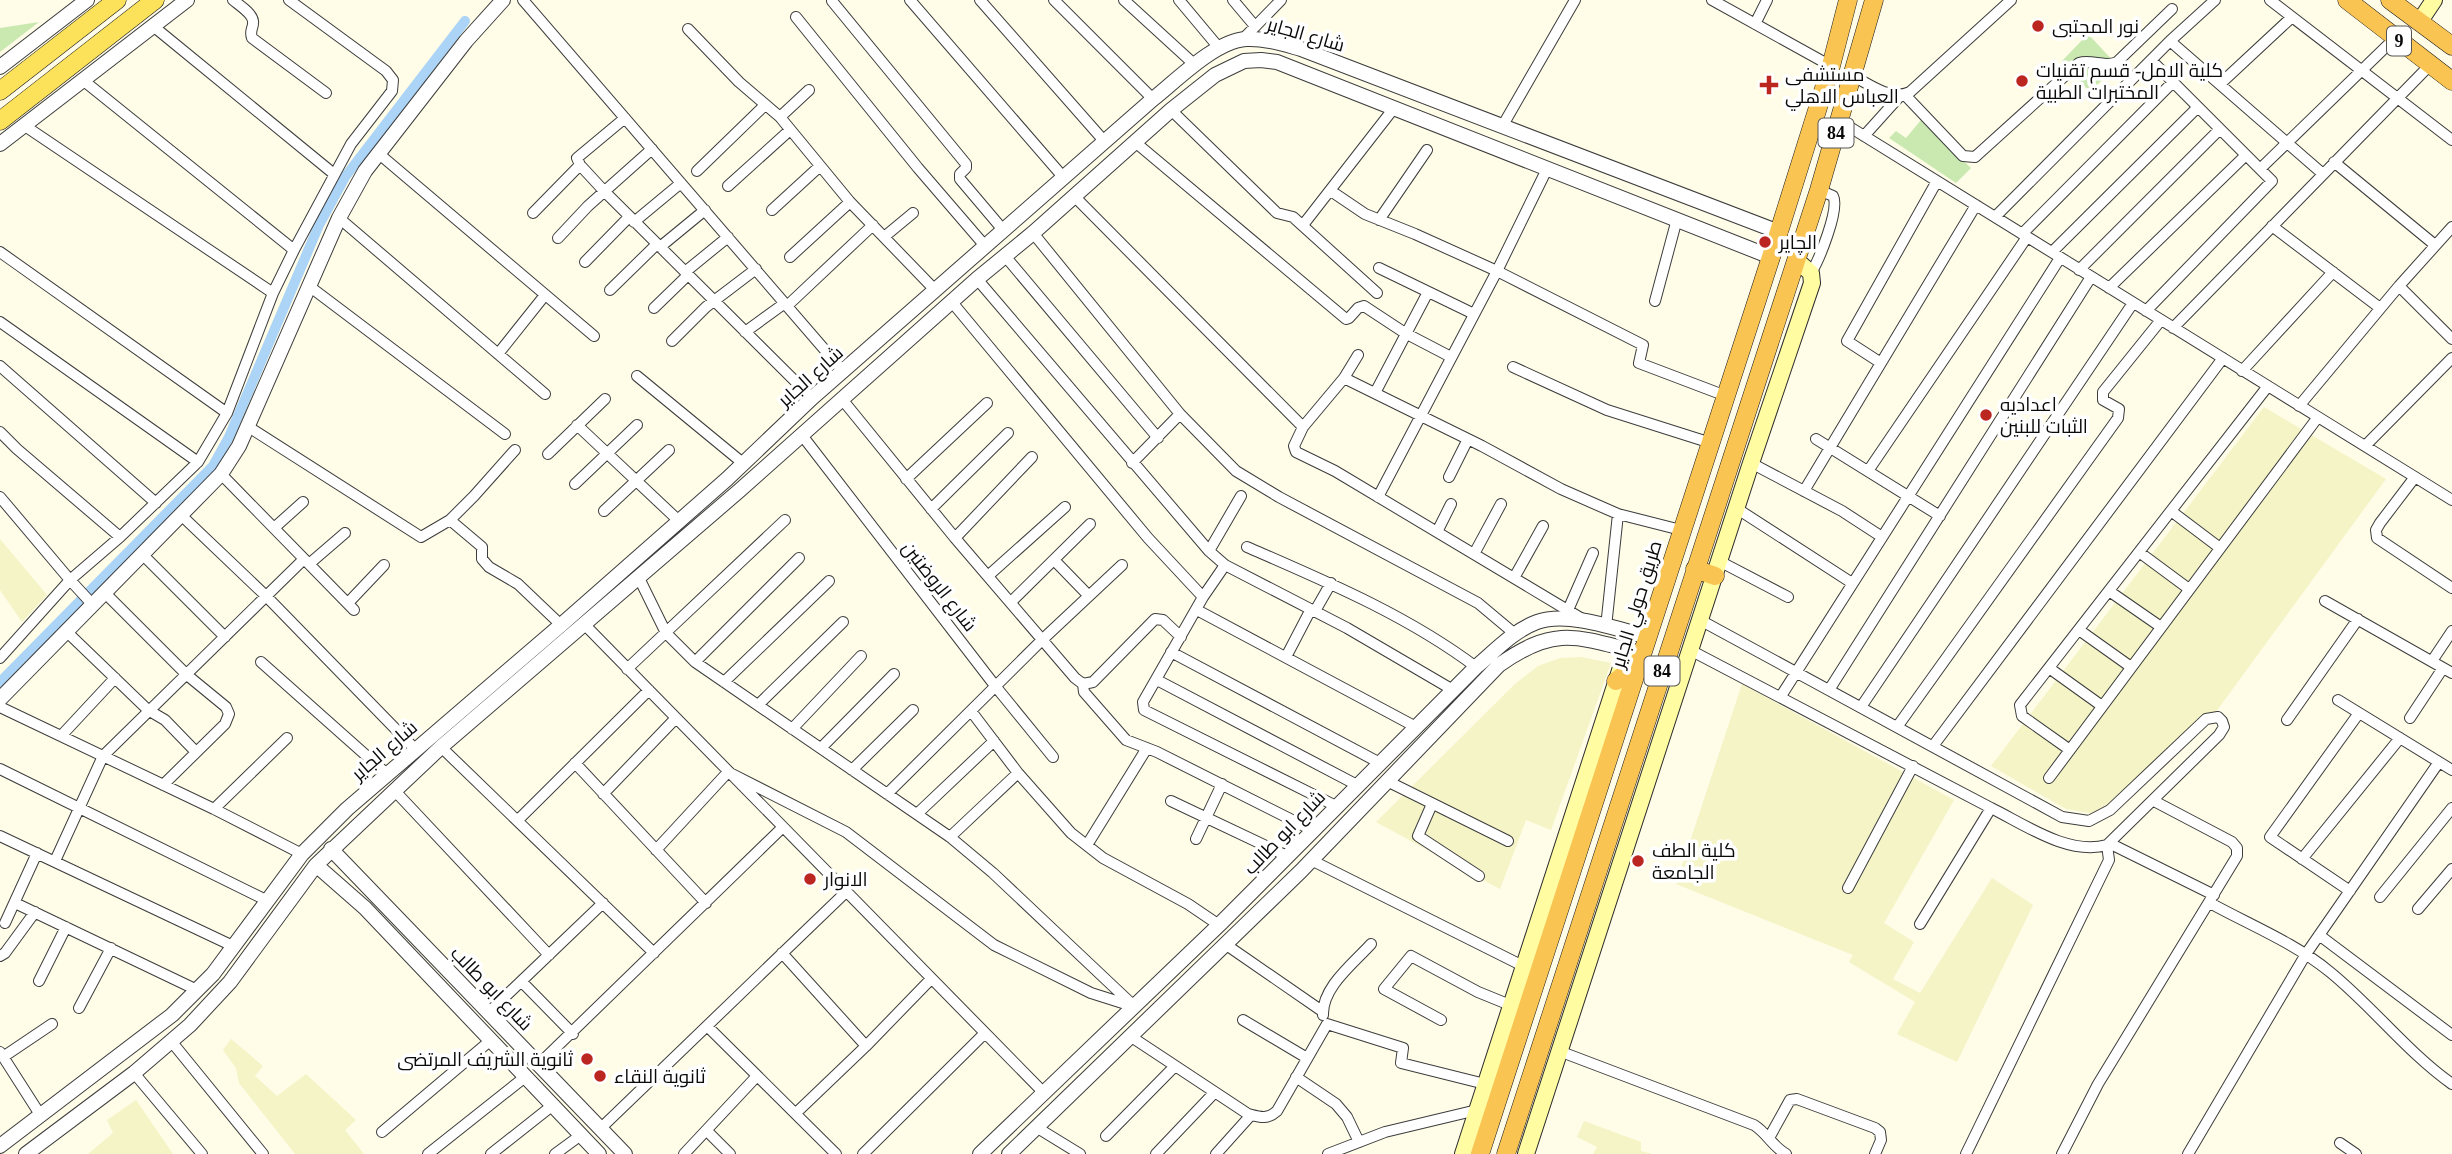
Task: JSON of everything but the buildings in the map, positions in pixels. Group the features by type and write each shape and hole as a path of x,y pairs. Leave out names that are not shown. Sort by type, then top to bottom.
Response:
{"highway":[{"path":"1830,66 1848,0"},
{"name":"84","path":"1830,66 1860,0"},
{"name":"84","path":"1506,1154 1819,190 1874,0"},
{"path":"1853,76 1886,0"},
{"name":"9","path":"2347,0 2452,81"},
{"name":"9","path":"2390,0 2452,46"},
{"name":"طريق حولي الجاير","path":"1480,1154 1531,970 1711,443 1830,66"},
{"path":"1695,569 1717,568"},
{"path":"1616,681 1639,651"},
{"path":"1630,772 1648,778"},
{"path":"1526,1092 1544,1098"}],"main road":[{"path":"4,86 117,0"},
{"path":"0,121 155,0"},
{"path":"2420,21 2434,0"},
{"path":"1526,1154 1812,283 1811,273 1796,260"},
{"path":"1462,1154 1510,1005 1531,970 1616,681"}],"street":[{"path":"0,67 87,0"},
{"path":"0,144 187,0"},
{"path":"233,0 251,16 252,38 326,93"},
{"path":"0,658 70,580 120,537 198,462 227,413 273,293 294,250 351,144 392,91 393,79 386,71 289,0"},
{"path":"0,699 221,474 239,446 339,218 365,171 466,41 503,0"},
{"path":"523,0 844,371"},
{"path":"911,0 1064,178"},
{"path":"980,0 1105,142"},
{"path":"1054,0 1153,99"},
{"path":"1124,0 1195,65"},
{"path":"1179,0 1220,49"},
{"path":"1233,0 1254,25"},
{"path":"1243,39 1281,0"},
{"path":"1495,147 1575,0"},
{"path":"1712,0 1830,66"},
{"path":"1755,24 1767,0"},
{"path":"1864,136 1903,95 1923,82 2011,0"},
{"path":"1995,217 2170,41 2215,0"},
{"path":"2270,0 2452,141"},
{"path":"832,1 966,164 960,179 1004,231"},
{"path":"1853,76 1887,94 1903,95 1964,156 1975,157 2079,63 2088,60 2112,64 2117,62 2172,9"},
{"path":"796,17 918,168 986,247"},
{"path":"2220,84 2292,17"},
{"path":"153,26 334,174"},
{"path":"688,29 739,82 780,117 850,202 936,291"},
{"path":"2260,169 2395,38"},
{"name":"شارع الجاير","path":"0,1146 122,1054 197,990 235,947 302,855 347,809 727,479 812,398 1153,99 1195,65 1220,49 1243,39 1261,39 1301,49 1779,232"},
{"path":"2170,41 2323,174"},
{"path":"2146,311 2272,181 2151,60"},
{"name":"شارع الجاير","path":"26,1154 42,1149 190,1025 230,982 316,865 441,747 740,490 951,301 1214,75 1244,61 1278,62 1771,257"},
{"path":"2173,328 2430,65"},
{"path":"84,80 294,250"},
{"path":"1868,471 2025,236 2173,82"},
{"path":"780,117 808,89"},
{"path":"697,171 765,105"},
{"path":"1781,696 2056,255 2198,107"},
{"path":"1303,225 1394,108"},
{"path":"1171,110 1277,212 1293,217 1303,225 1377,293"},
{"path":"625,118 577,158 580,165 812,398"},
{"path":"1840,121 2452,500"},
{"path":"24,126 273,293"},
{"path":"2080,270 2220,129"},
{"path":"728,186 790,130"},
{"path":"1135,142 1346,319 1364,306 1405,333 1451,358"},
{"path":"558,238 604,191 652,149"},
{"path":"1379,220 1427,150"},
{"path":"378,153 594,336"},
{"path":"2109,288 2246,156"},
{"path":"2334,162 2435,245"},
{"path":"533,213 580,165"},
{"path":"772,210 820,166"},
{"path":"1378,497 1497,271 1547,169"},
{"path":"1881,363 1847,341 1937,181"},
{"path":"584,262 632,219 681,183"},
{"path":"1811,273 1836,205 1833,196 1819,190"},
{"path":"1331,191 1365,214 1497,271 1643,345 1639,363 1726,396"},
{"path":"1074,196 1303,427"},
{"path":"790,257 850,202"},
{"path":"1804,491 1976,205"},
{"path":"610,290 658,245 705,210"},
{"path":"884,237 913,214"},
{"path":"339,218 545,394"},
{"path":"1655,301 1676,219"},
{"path":"746,332 786,304 873,225"},
{"path":"2272,226 2381,308"},
{"path":"2299,406 2452,227"},
{"path":"1033,233 1180,414 1236,471 1279,497 1478,603 1515,634"},
{"path":"654,308 686,273 728,237"},
{"path":"0,252 227,413"},
{"path":"1005,256 1158,438"},
{"path":"1379,268 1474,314"},
{"path":"672,341 706,307 756,269"},
{"path":"2242,371 2333,272"},
{"path":"1829,690 2091,277"},
{"path":"977,279 1209,551 1226,565 1313,610 1453,690"},
{"path":"309,286 505,434"},
{"path":"2399,286 2452,339"},
{"path":"1375,393 1428,292"},
{"path":"498,354 545,295"},
{"path":"951,301 1148,538 1203,597"},
{"path":"1861,707 2133,303"},
{"path":"1897,727 2118,418 2119,409 2101,397 2103,392 2161,320"},
{"path":"0,322 198,462"},
{"path":"1359,355 1344,378 1303,427 1294,446 1296,452 1335,471 1590,623"},
{"path":"1933,746 2223,358"},
{"path":"2365,446 2452,358"},
{"path":"0,366 156,503"},
{"path":"1513,367 1606,410 1711,443"},
{"path":"637,376 744,464"},
{"path":"1344,378 1468,439 1561,489 1618,514 1681,530"},
{"path":"2070,750 2022,716 2020,705 2268,387"},
{"path":"841,398 955,538 1083,684 1084,692 1126,740 1222,784 1312,830"},
{"path":"548,454 606,399"},
{"path":"906,479 987,402"},
{"path":"1132,463 1180,414"},
{"path":"2049,778 2318,417"},
{"path":"577,425 679,521"},
{"path":"575,484 637,425"},
{"path":"247,426 421,537 450,520 515,450"},
{"path":"0,432 16,449 120,537"},
{"path":"931,509 1008,433"},
{"name":"شارع الروضتين","path":"801,434 1053,757"},
{"path":"1449,477 1468,439"},
{"path":"1816,439 1940,516"},
{"path":"604,511 669,450"},
{"path":"955,538 1032,457"},
{"path":"1751,463 1882,537"},
{"path":"221,474 351,606 384,565"},
{"path":"2416,477 2380,523 2376,530 2377,538 2452,588"},
{"path":"727,479 740,490"},
{"path":"1209,551 1241,496"},
{"path":"0,497 93,605"},
{"path":"274,528 303,502"},
{"path":"1437,532 1451,504"},
{"path":"1474,554 1501,504"},
{"path":"989,575 1065,507"},
{"path":"1736,508 1853,583"},
{"path":"2171,511 2220,548"},
{"path":"1609,645 1614,637 1610,628 1618,514"},
{"path":"181,516 266,596 415,748"},
{"path":"450,520 482,547 482,559 489,567 518,584 561,625"},
{"path":"628,668 785,520"},
{"path":"1011,602 1090,524"},
{"path":"1514,578 1543,526"},
{"path":"55,861 103,756 266,596 345,533"},
{"path":"1247,547 1331,583 1448,646 1476,667"},
{"path":"2139,552 2189,589"},
{"path":"1568,610 1593,553"},
{"path":"143,555 225,637"},
{"path":"695,662 799,558"},
{"path":"1055,561 1089,596"},
{"path":"887,794 1043,639 1122,565"},
{"path":"1226,565 1203,597 1171,652 1143,702 1144,710 1336,806"},
{"path":"1717,568 1788,597"},
{"path":"638,576 666,633 695,662 950,837 993,873 1135,1006"},
{"path":"724,682 829,581"},
{"path":"1286,657 1331,583"},
{"path":"2109,591 2161,627"},
{"path":"105,593 187,675 226,708 229,714 225,724 163,785"},
{"path":"2325,601 2448,670 2410,718"},
{"path":"1197,610 1416,727"},
{"path":"1083,684 1093,682 1154,619 1163,620 1181,637"},
{"name":"شارع ابو طالب","path":"980,1154 1219,925 1476,667 1515,634 1538,621 1569,619 1610,628 1639,651"},
{"path":"2287,720 2358,619"},
{"path":"1690,650 1991,808 2063,842 2088,848 2108,844 2154,801 2224,727 2218,717 2206,719 2109,810 2089,821 2062,817 1700,620"},
{"path":"758,705 843,622"},
{"path":"584,624 1044,1093"},
{"path":"2079,630 2131,667"},
{"path":"2432,661 2452,631"},
{"path":"67,632 148,710 165,720 196,752"},
{"name":"شارع ابو طالب","path":"1009,1154 1311,860 1499,665 1539,642 1558,638 1639,651"},
{"path":"1171,652 1380,763"},
{"path":"792,729 861,656"},
{"path":"261,662 387,774"},
{"path":"2049,668 2102,706"},
{"path":"821,748 894,674"},
{"path":"61,736 115,678"},
{"path":"1157,680 1357,785"},
{"path":"518,820 649,690"},
{"path":"2338,700 2452,770"},
{"path":"0,707 214,809 302,855"},
{"path":"852,769 913,710"},
{"path":"971,711 1018,773 1071,833 1103,858 1188,904 1219,925"},
{"path":"2350,891 2270,837 2359,713"},
{"path":"603,794 676,718"},
{"path":"214,809 287,738"},
{"path":"2302,859 2400,738"},
{"path":"917,814 994,741"},
{"path":"441,747 654,953"},
{"path":"1087,845 1147,748"},
{"path":"2188,1154 2306,954 2439,762"},
{"path":"575,763 706,902"},
{"path":"1848,888 1913,766"},
{"path":"0,769 268,901"},
{"path":"656,850 728,772"},
{"path":"728,772 846,832 994,945 1091,993 1135,1006"},
{"path":"950,837 1018,773"},
{"path":"1387,781 1508,841"},
{"path":"1196,839 1222,784"},
{"path":"394,790 549,955"},
{"path":"2062,1154 2098,1084 2237,856 2237,848 2232,842 2154,801"},
{"path":"1171,802 1287,856"},
{"path":"1432,804 1418,836 1479,876"},
{"path":"1920,924 1991,808"},
{"path":"2380,897 2452,808"},
{"path":"539,1064 573,1034 783,827"},
{"path":"0,836 235,947"},
{"path":"2108,844 2212,899 2306,954 2331,973 2429,1068 2452,1084"},
{"path":"1966,1154 2109,860 2108,844"},
{"name":"شارع ابو طالب","path":"331,849 625,1154"},
{"path":"5,923 37,853"},
{"path":"1311,860 1531,970"},
{"name":"شارع ابو طالب","path":"316,865 365,908 599,1154"},
{"path":"2418,909 2452,869"},
{"path":"600,1129 846,892"},
{"path":"365,908 377,894"},
{"path":"15,903 197,990"},
{"path":"489,1012 603,903"},
{"path":"0,956 35,912"},
{"path":"39,981 66,927"},
{"path":"2319,935 2452,1035"},
{"path":"1225,944 1322,1011 1327,1024"},
{"path":"1322,1011 1329,991 1371,944"},
{"path":"79,1008 111,947"},
{"path":"782,953 866,1046"},
{"path":"1441,1020 1384,989 1411,956 1478,992 1510,1005"},
{"path":"1175,967 1189,980"},
{"path":"796,1113 931,979"},
{"path":"522,982 573,1034"},
{"path":"1243,1020 1307,1058"},
{"path":"41,1116 2,1054 52,1024"},
{"path":"1327,1024 1403,1048 1401,1063 1485,1084"},
{"path":"1130,1037 1251,1115 1262,1118 1270,1117 1277,1111 1327,1024"},
{"path":"708,1027 836,1154"},
{"path":"863,1154 985,1033"},
{"path":"382,1132 491,1040"},
{"path":"172,1041 262,1154"},
{"path":"1559,1051 1754,1125 1777,1149 1786,1154"},
{"path":"122,1054 134,1073 202,1154"},
{"path":"1106,1136 1175,1066"},
{"path":"684,1154 757,1076"},
{"path":"428,1154 525,1077"},
{"path":"1296,1077 1336,1104 1347,1117 1359,1142"},
{"path":"1156,1154 1215,1092"},
{"path":"1769,1138 1790,1100 1797,1099 1875,1128 1880,1132 1881,1140 1875,1154"},
{"path":"491,1154 553,1105"},
{"path":"1328,1154 1385,1132 1477,1110"},
{"path":"1216,1154 1251,1115"},
{"path":"1036,1127 1080,1154"},
{"path":"707,1131 730,1154"},
{"path":"555,1154 581,1135"},
{"path":"2340,1143 2356,1154"}],"green space":[{"path":"39,22 0,52 0,28"},
{"path":"2088,34 2117,65 2090,92 2061,62"},
{"path":"1921,120 1971,168 1956,183 1889,138 1896,131 1906,138"},
{"path":"2264,407 2386,479 2218,709 2139,788 2102,815 2066,809 1991,766"},
{"path":"0,539 47,595 22,622 0,590"},
{"path":"1581,657 1611,663 1551,830 1526,820 1500,889 1376,822 1515,684 1538,666 1560,658"},
{"path":"1742,684 1954,800 1884,923 1914,942 1893,979 1920,993 1992,878 2033,905 1957,1062 1897,1034 1915,1002 1849,962 1853,955 1676,884"},
{"path":"231,1039 263,1066 255,1076 277,1096 306,1074 356,1120 345,1130 364,1154 295,1154 239,1083 236,1068 223,1050"},
{"path":"136,1100 173,1154 88,1154 113,1133 107,1120"},
{"path":"1584,1121 1641,1142 1641,1151 1652,1154 1593,1154 1597,1147 1577,1137"}],"waterway":[{"path":"0,682 213,466 229,437 319,225 345,177 465,21"}],"place":[{"name":"نور المجتبى","path":"2038,26"},
{"name":"كلية الامل- قسم تقنيات المختبرات الطبية","path":"2022,81"},
{"name":"مستشفى العباس الاهلي","path":"1769,85"},
{"name":"الچاير","path":"1765,242"},
{"name":"اعداديه الثبات للبنين","path":"1986,415"},
{"name":"كلية الطف الجامعة","path":"1638,861"},
{"name":"الانوار","path":"810,879"},
{"name":"ثانوية الشريف المرتضى","path":"587,1059"},
{"name":"ثانوية النقاء","path":"600,1076"}]}
